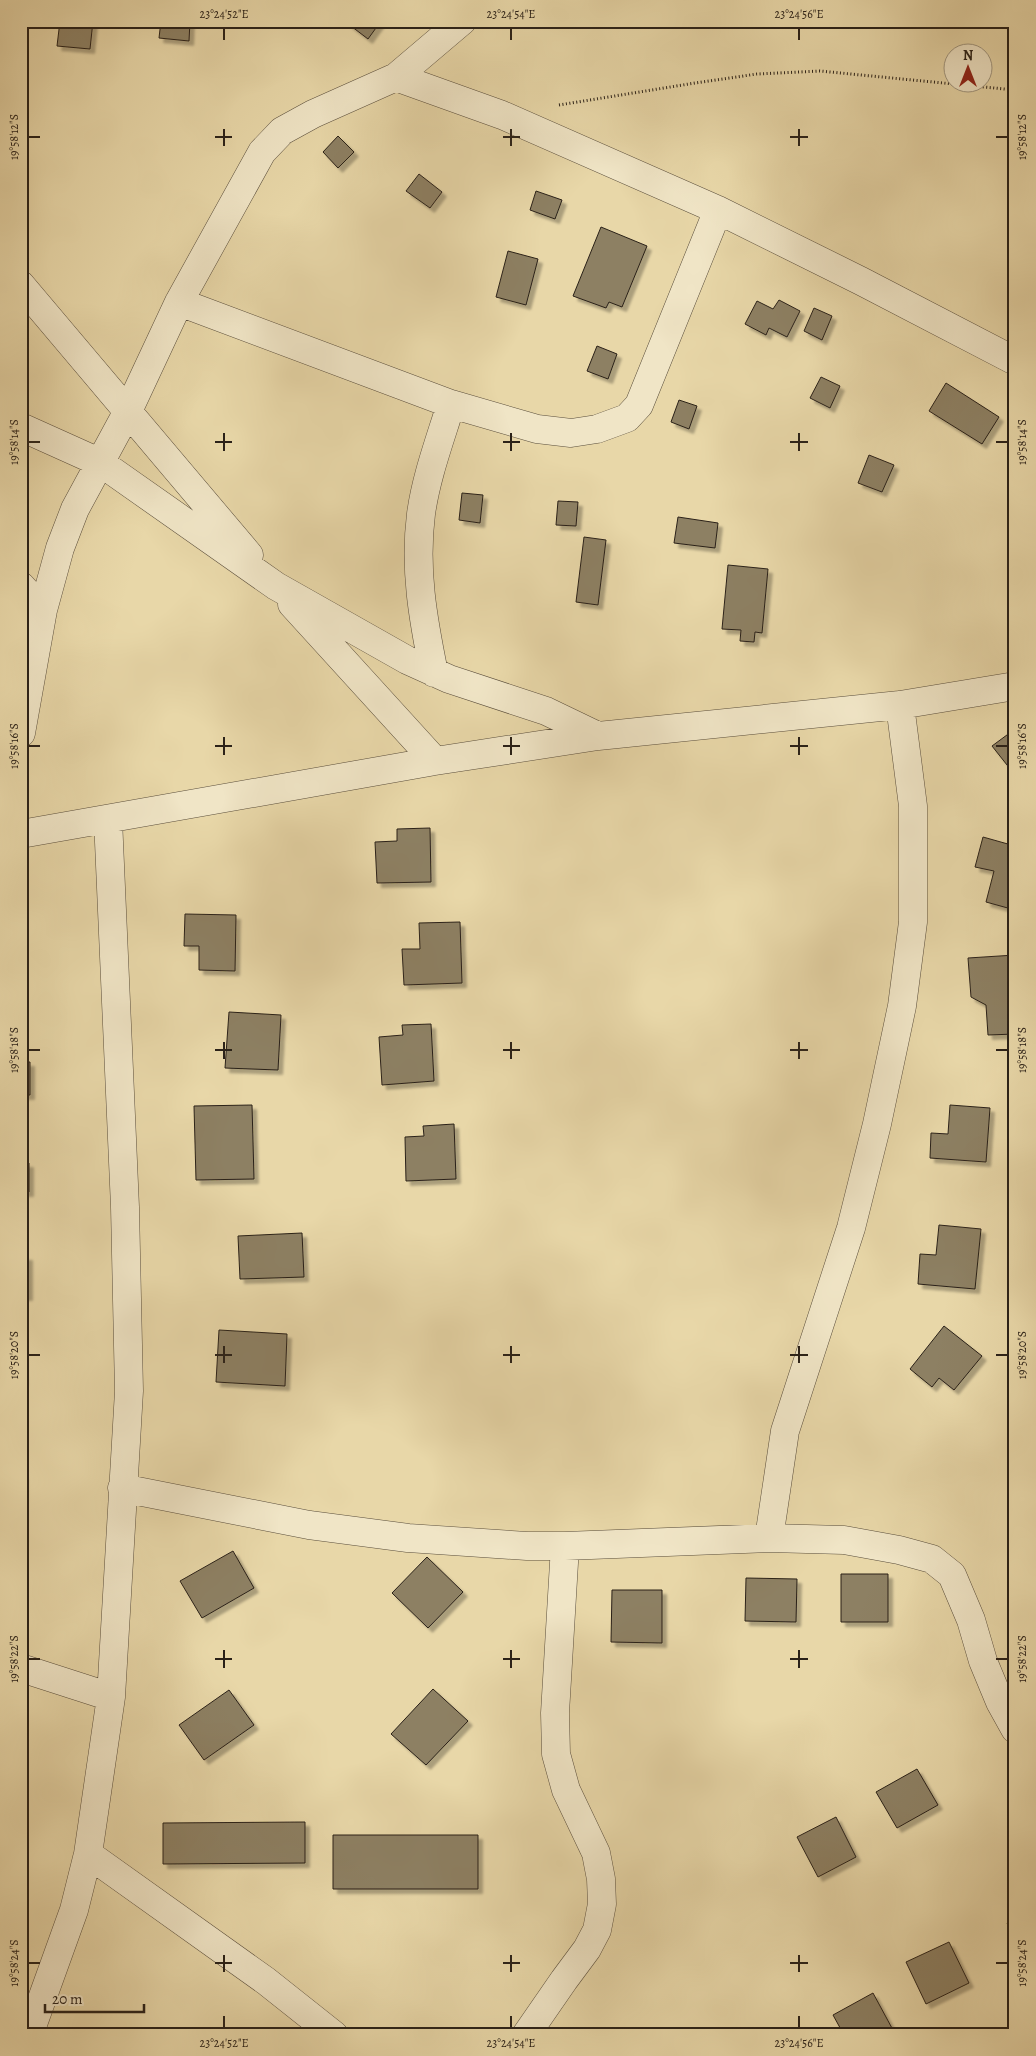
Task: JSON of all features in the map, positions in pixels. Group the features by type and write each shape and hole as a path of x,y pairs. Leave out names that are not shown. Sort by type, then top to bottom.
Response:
{"street":[{"path":"21,733 43,610 60,548 75,509 128,411 179,302 262,152 282,131 313,114 396,77 462,21"},
{"path":"396,77 502,115 718,210 852,276 1015,361"},
{"path":"179,302 451,404 537,429 571,433 597,429 627,418 639,405 718,210"},
{"path":"21,285 276,586 435,761"},
{"path":"434,673 420,602 419,543 421,514 427,480 451,404"},
{"path":"21,427 101,463 276,586 407,660 434,673 546,712 598,736"},
{"path":"21,586 43,610"},
{"path":"21,834 435,761 598,736 900,705 1015,686"},
{"path":"769,1538 785,1431 850,1228 877,1124 902,1006 913,922 913,806 900,705"},
{"path":"29,2035 74,1910 88,1854 111,1697 129,1391 125,1216 108,819"},
{"path":"122,1488 318,1527 408,1538 527,1546 565,1546 769,1538 844,1540 899,1550 932,1559 952,1575 971,1620 983,1661 1000,1702 1015,1730"},
{"path":"526,2035 587,1949 597,1930 602,1904 601,1879 596,1853 566,1790 556,1754 555,1713 565,1546"},
{"path":"21,1668 111,1697"},
{"path":"88,1854 266,1981 334,2035"}],"path":[{"path":"550,107 757,74 820,71 1015,90"}],"building":[{"path":"60,21 93,21 90,49 57,46"},
{"path":"161,21 190,21 189,41 159,38"},
{"path":"348,21 381,21 368,39 347,23"},
{"path":"338,136 354,152 338,168 323,152"},
{"path":"419,174 442,192 430,208 406,191"},
{"path":"536,191 562,200 555,219 530,210"},
{"path":"601,227 647,246 622,307 609,302 606,308 573,296"},
{"path":"508,251 538,259 526,305 496,297"},
{"path":"779,300 800,311 787,337 769,328 766,335 745,324 757,301 773,309"},
{"path":"814,308 832,316 822,340 804,331"},
{"path":"597,346 617,354 608,379 587,371"},
{"path":"821,377 840,386 830,408 810,398"},
{"path":"946,383 999,417 982,444 929,411"},
{"path":"679,400 697,406 689,429 671,422"},
{"path":"869,455 894,465 882,492 858,483"},
{"path":"462,493 483,495 480,523 459,520"},
{"path":"558,501 578,502 576,526 556,525"},
{"path":"678,517 718,523 715,548 674,543"},
{"path":"584,537 606,540 598,605 576,602"},
{"path":"728,565 768,569 762,633 755,632 754,642 740,641 741,630 722,629"},
{"path":"1015,729 1015,766 1011,770 992,746"},
{"path":"430,828 431,882 377,883 375,842 397,841 397,829"},
{"path":"983,837 1015,846 1015,910 986,902 994,871 975,867"},
{"path":"185,914 236,915 235,971 199,970 199,946 184,946"},
{"path":"460,922 462,983 404,985 402,949 420,949 419,923"},
{"path":"1015,955 1015,1034 988,1035 986,1005 971,997 968,958"},
{"path":"229,1012 281,1015 278,1070 225,1068"},
{"path":"431,1024 434,1081 382,1085 379,1037 403,1035 402,1025"},
{"path":"21,1062 30,1062 30,1095 21,1095"},
{"path":"252,1105 254,1179 196,1180 194,1106"},
{"path":"950,1105 990,1108 986,1162 930,1158 931,1133 948,1134"},
{"path":"454,1124 456,1179 406,1181 405,1137 424,1136 423,1126"},
{"path":"21,1163 29,1163 29,1192 21,1192"},
{"path":"939,1225 981,1229 975,1289 918,1284 920,1254 936,1255"},
{"path":"302,1233 304,1277 240,1279 238,1236"},
{"path":"21,1256 28,1256 28,1296 21,1296"},
{"path":"944,1326 982,1356 954,1390 939,1378 932,1387 910,1369"},
{"path":"219,1330 287,1334 285,1386 216,1382"},
{"path":"21,1333 23,1381 21,1381"},
{"path":"21,1475 23,1475 22,1540 21,1540"},
{"path":"233,1551 254,1588 202,1618 180,1581"},
{"path":"427,1557 463,1592 428,1628 392,1593"},
{"path":"841,1574 888,1574 888,1622 841,1622"},
{"path":"746,1578 797,1579 796,1622 745,1621"},
{"path":"612,1590 662,1590 662,1643 611,1642"},
{"path":"433,1689 468,1721 426,1765 391,1734"},
{"path":"229,1690 254,1725 204,1760 179,1725"},
{"path":"917,1769 938,1805 897,1828 876,1792"},
{"path":"836,1817 856,1857 818,1877 797,1837"},
{"path":"305,1822 305,1863 163,1864 163,1823"},
{"path":"333,1835 478,1835 478,1889 333,1889"},
{"path":"1015,1919 1015,1937 1007,1923"},
{"path":"949,1942 969,1983 926,2004 906,1962"},
{"path":"873,1993 893,2030 884,2035 844,2035 833,2015"}]}
